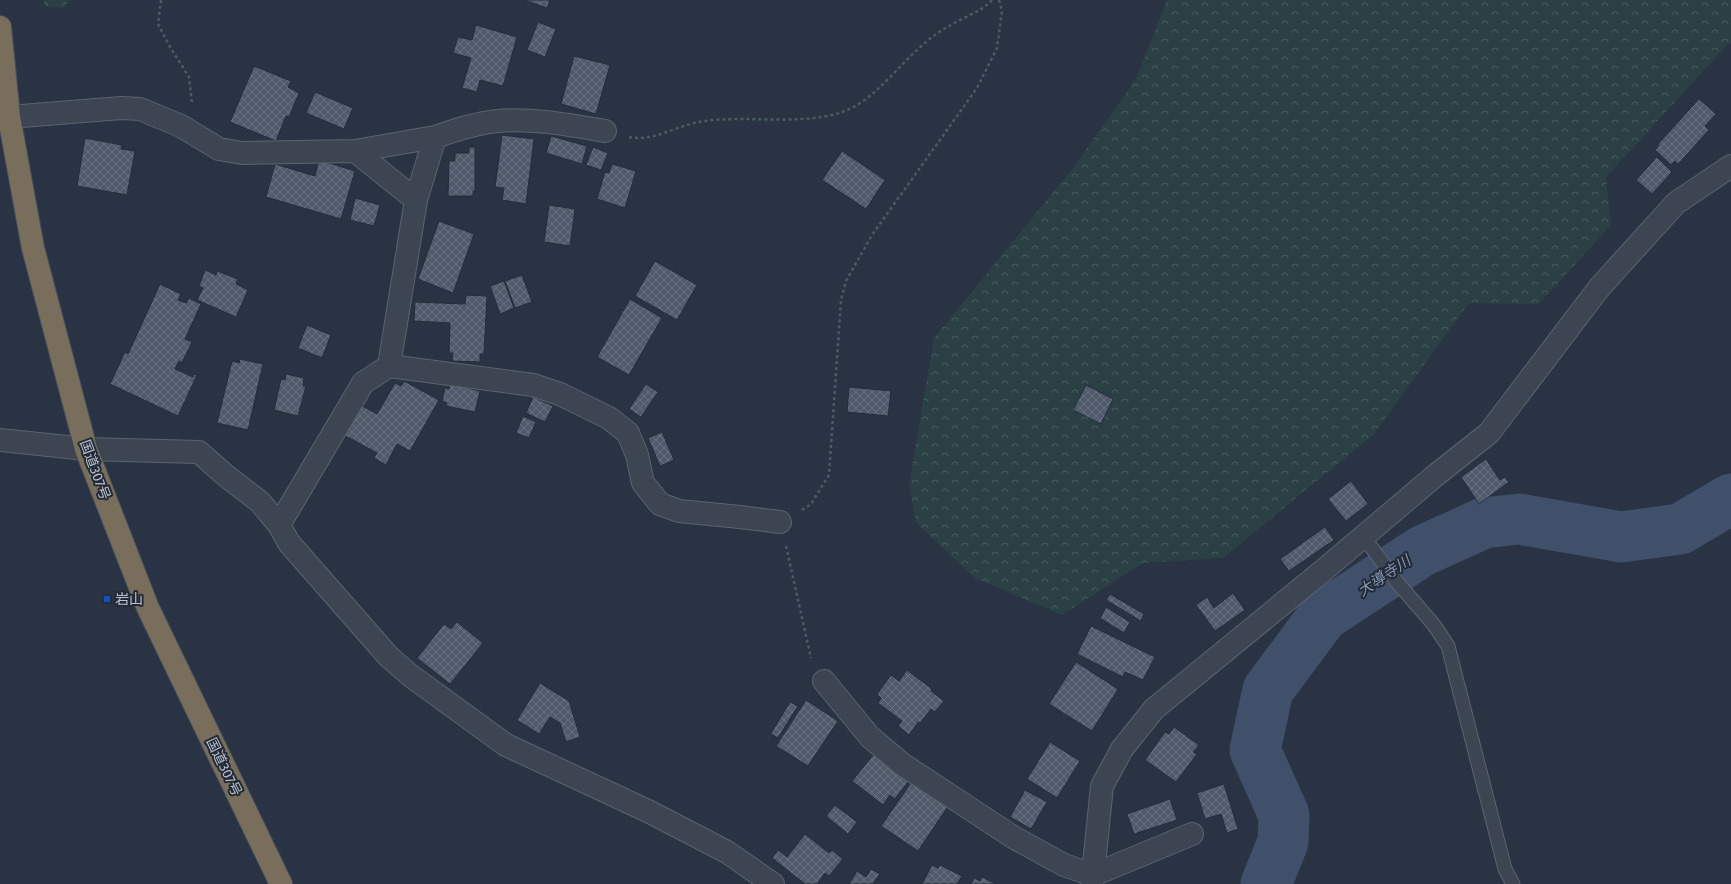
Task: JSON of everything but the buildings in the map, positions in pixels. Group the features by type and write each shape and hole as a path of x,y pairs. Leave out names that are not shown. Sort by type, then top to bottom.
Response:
{"highway":[{"name":"国道307号","path":"0,27 9,117 33,248 86,449 148,608 281,884"}],"street":[{"path":"9,117 121,108 140,109 181,126 219,149 242,154 355,151 435,137 473,125 497,121 524,120 605,131"},
{"path":"389,366 416,200 435,137"},
{"path":"355,151 416,200"},
{"path":"1092,880 1102,786 1122,749 1154,709 1368,543 1436,475 1489,433 1599,288 1676,203 1731,166"},
{"path":"279,525 363,383 389,366 533,385 560,394 609,418 628,433 637,455 643,483 660,504 679,511 740,516 780,522"},
{"path":"0,440 86,449 199,452 225,475 260,502 279,525 288,544 389,657 411,676 506,745 650,812 728,852 773,884"},
{"path":"824,681 870,738 902,764 1014,837 1092,880"},
{"path":"1092,880 1192,834"}],"lane":[{"path":"1368,543 1397,582 1434,625 1448,646 1505,869 1513,884"}],"path":[{"path":"161,0 158,24 170,47 189,77 192,103 181,126"},
{"path":"605,131 632,137 648,137 698,122 718,119 777,120 832,116 856,106 884,84 926,42 941,30 979,12 992,0"},
{"path":"824,681 813,664 780,522 812,504 829,475 841,300 846,281 872,235 977,88 997,48 1002,11 999,0"}],"green space":[{"path":"44,0 69,0 64,8 44,6"},
{"path":"1167,0 1731,0 1731,41 1606,177 1611,225 1539,304 1469,303 1373,435 1223,558 1143,563 1062,615 975,578 916,523 909,485 934,338 1073,168 1136,79"}],"waterway":[{"name":"大導寺川","path":"1266,884 1283,842 1284,815 1255,750 1268,690 1323,616 1422,551 1484,523 1519,519 1621,537 1680,529 1731,499"}],"place":[{"name":"岩山","path":"107,599"}]}
